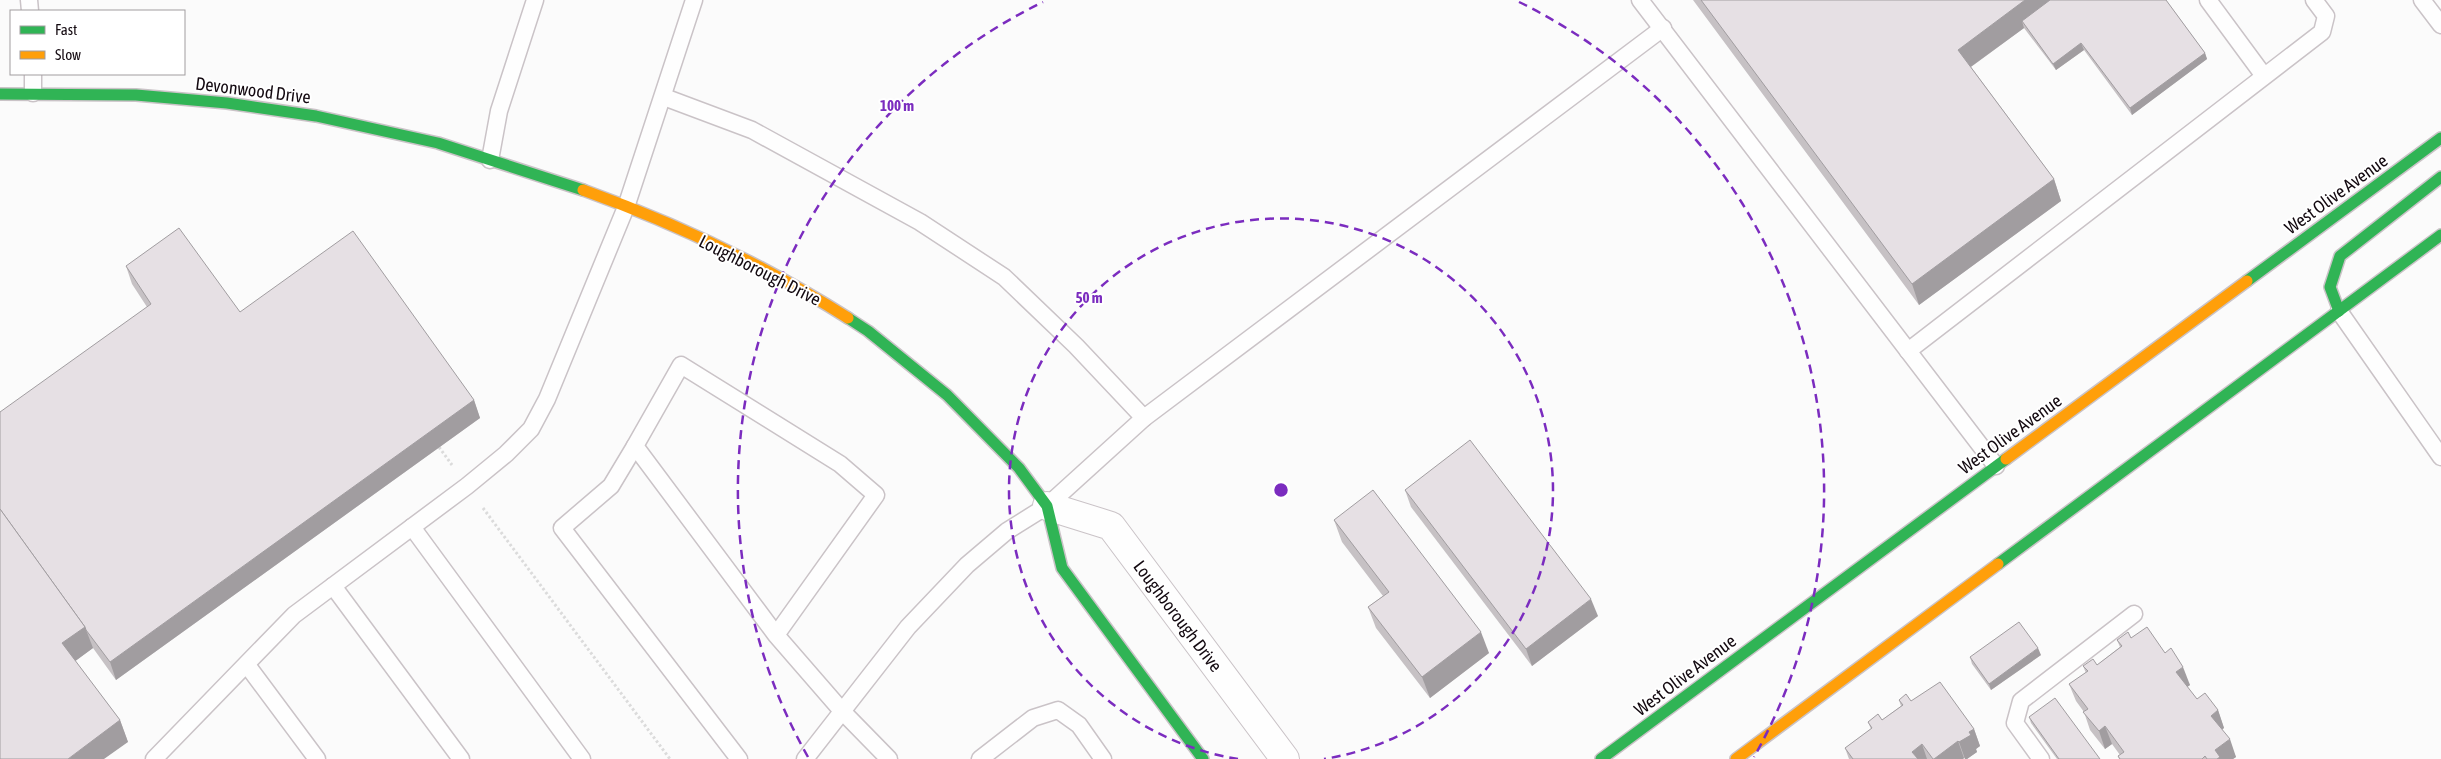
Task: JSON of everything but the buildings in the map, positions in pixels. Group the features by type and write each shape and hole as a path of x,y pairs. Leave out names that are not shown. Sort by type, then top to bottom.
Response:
{"main road":[{"name":"Devonwood Drive","path":"0,94 136,95 227,103 316,116 410,137"},
{"name":"Loughborough Drive","path":"410,137 585,190 672,225 800,288 868,331 947,395 1018,468 1047,506 1062,568 1203,759"},
{"name":"West Olive Avenue","path":"1601,759 2441,138"},
{"path":"2339,311 2330,287 2340,256 2441,178"},
{"path":"1736,759 2441,235"}],"street":[{"name":"Loughborough Drive","path":"1047,506 1111,526 1285,759"}],"lane":[{"path":"490,160 499,111 535,0"},
{"path":"165,756 294,616 467,486 506,454 531,429 548,400 626,207 664,97 694,0"},
{"path":"1640,0 1664,28 1996,466"},
{"path":"2208,0 2264,76"},
{"path":"1908,351 2322,32 2326,16 2314,0"},
{"path":"2422,0 2441,25"},
{"path":"805,759 884,655 937,594 1007,531 1047,506 1144,418 1664,28"},
{"path":"33,75 33,93"},
{"path":"664,97 752,130 920,222 1004,277 1076,346 1144,418"},
{"path":"2339,311 2441,457"},
{"path":"739,759 562,528 611,486 681,365 840,464 876,495 776,635"},
{"path":"635,446 776,635 842,711 889,759"},
{"path":"412,527 582,759"},
{"path":"333,586 461,759"},
{"path":"2041,759 2015,723 2021,701 2134,614"},
{"path":"247,665 317,759"},
{"path":"980,759 1033,718 1058,710 1079,725 1103,759"}],"path":[{"path":"439,447 670,759"}],"traffic: fast":[{"path":"0,94 136,95 227,103 316,116 438,143 583,190"},
{"path":"2247,281 2441,138"},
{"path":"2339,311 2330,287 2340,256 2441,177"},
{"path":"1998,564 2441,235"},
{"path":"848,318 868,331 947,395 1019,468 1047,506 1062,568 1203,759"},
{"path":"1601,759 2006,459"}],"traffic: slow":[{"path":"583,190 686,231 752,263 848,318"},
{"path":"2006,459 2247,281"},
{"path":"1736,759 1998,564"}]}
